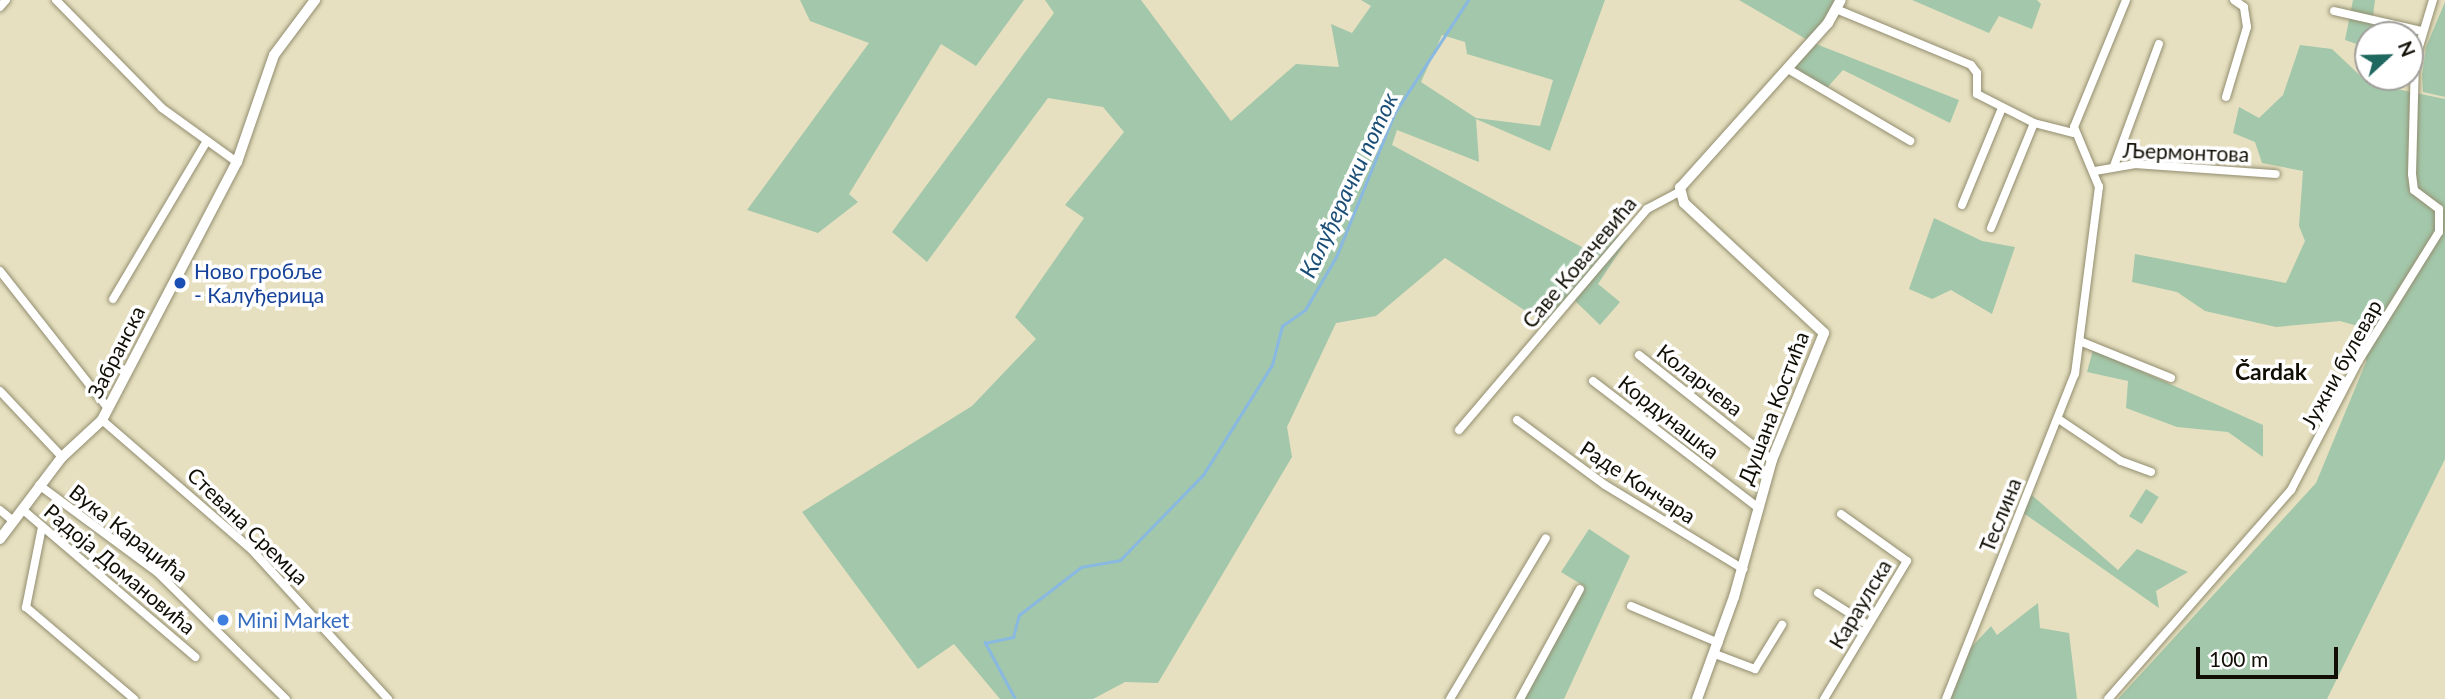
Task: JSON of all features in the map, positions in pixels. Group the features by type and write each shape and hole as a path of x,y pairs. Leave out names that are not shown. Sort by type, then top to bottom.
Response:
{"street":[{"path":"0,7 6,0"},
{"path":"56,0 162,108 237,162"},
{"name":"Забранска","path":"0,539 62,457 102,420 237,162 274,55 315,0"},
{"path":"1838,4 1971,65 1978,73 1977,94 2002,108 2034,123 2073,132 2126,0"},
{"path":"2226,97 2247,27 2244,7 2234,0"},
{"name":"Јужни булевар","path":"2424,25 2433,0"},
{"name":"Саве Ковачевића","path":"1459,430 1647,209 1679,192 1788,69 1838,4"},
{"path":"2334,11 2378,21"},
{"path":"2114,166 2159,44"},
{"path":"1788,69 1910,141"},
{"name":"Јужни булевар","path":"2108,699 2291,490 2358,362 2439,232 2439,209 2412,184 2413,91"},
{"path":"1962,205 2002,108"},
{"path":"1991,228 2034,123"},
{"name":"Теслина","path":"1945,699 2060,419 2082,342 2098,201 2095,171 2073,132"},
{"path":"114,299 207,141"},
{"name":"Љермонтова","path":"2095,171 2114,166 2276,174"},
{"name":"Душана Костића","path":"1679,192 1821,323 1824,333 1772,460 1757,507 1743,569 1697,699"},
{"path":"0,271 108,408"},
{"path":"2082,342 2171,378"},
{"name":"Коларчева","path":"1639,355 1772,460"},
{"name":"Кордунашка","path":"1593,381 1757,507"},
{"path":"0,391 62,457"},
{"path":"2060,419 2120,461 2151,472"},
{"name":"Стевана Сремца","path":"102,420 253,550 388,699"},
{"name":"Раде Кончара","path":"1517,420 1605,485 1743,569"},
{"name":"Вука Караџића","path":"39,485 157,572 286,699"},
{"name":"Радоја Домановића","path":"22,509 195,657"},
{"path":"0,510 13,521"},
{"name":"Караулска","path":"1824,699 1907,561 1841,514"},
{"path":"42,527 26,607 134,699"},
{"path":"1450,699 1546,538"},
{"path":"1520,699 1580,589"},
{"path":"1818,593 1868,625"},
{"path":"1631,606 1719,643"},
{"path":"1715,654 1755,669 1782,625"}],"green space":[{"path":"800,0 1024,0 976,66 941,44 849,194 858,202 818,233 747,210 869,43 810,21"},
{"path":"1045,0 1141,0 1231,121 1296,64 1339,67 1331,24 1352,33 1371,6 1361,0 1605,0 1550,151 1476,119 1479,162 1397,130 1392,145 1591,252 1608,230 1627,240 1598,284 1620,302 1600,325 1571,297 1544,323 1445,258 1376,316 1336,323 1287,427 1292,457 1158,683 1125,682 1093,699 1000,699 954,644 918,669 802,512 972,406 1036,339 1015,317 1084,218 1065,205 1124,132 1103,107 1048,98 927,262 892,232 1054,13","holes":["1442,35 1465,42 1467,54 1553,80 1540,126 1476,118 1421,82"]},
{"path":"1739,0 1841,0 1811,42"},
{"path":"1912,0 2037,0 2041,4 2032,29 1999,16 1989,33"},
{"path":"2353,0 2375,0 2372,21 2354,21 2354,43 2345,40"},
{"path":"2445,2 2445,97 2423,92 2426,47"},
{"path":"1811,42 1959,100 1950,123 1843,70 1824,91 1788,69"},
{"path":"2300,45 2332,49 2354,70 2354,91 2406,91 2445,99 2445,459 2327,699 2118,699 2316,483 2366,362 2365,328 2340,321 2276,327 2205,311 2177,292 2132,282 2135,254 2286,283 2305,241 2299,226 2303,171 2262,163 2255,142 2233,133 2239,107 2259,118 2283,95"},
{"path":"1934,218 1982,241 2015,247 1992,314 1951,290 1932,299 1909,289"},
{"path":"2093,350 2263,425 2263,457 2228,432 2177,427 2126,408 2128,381 2087,372"},
{"path":"2146,489 2159,497 2142,524 2129,516"},
{"path":"2027,491 2118,570 2137,549 2188,572 2156,591 2159,608 2019,510"},
{"path":"1589,529 1630,556 1564,699 1522,699 1584,586 1561,572"},
{"path":"2038,603 2040,628 2069,633 2077,699 1946,699 1966,653 1991,626 1997,635"}],"waterway":[{"name":"Калуђерачки поток","path":"1015,699 985,643 1013,637 1019,615 1081,567 1120,560 1203,475 1272,365 1282,326 1305,310 1336,257 1394,114 1468,0"}],"place":[{"name":"Ново гробље - Калуђерица","path":"180,283"},
{"name":"Mini Market","path":"223,620"}],"district":[{"name":"Čardak","path":"2271,371"}]}
